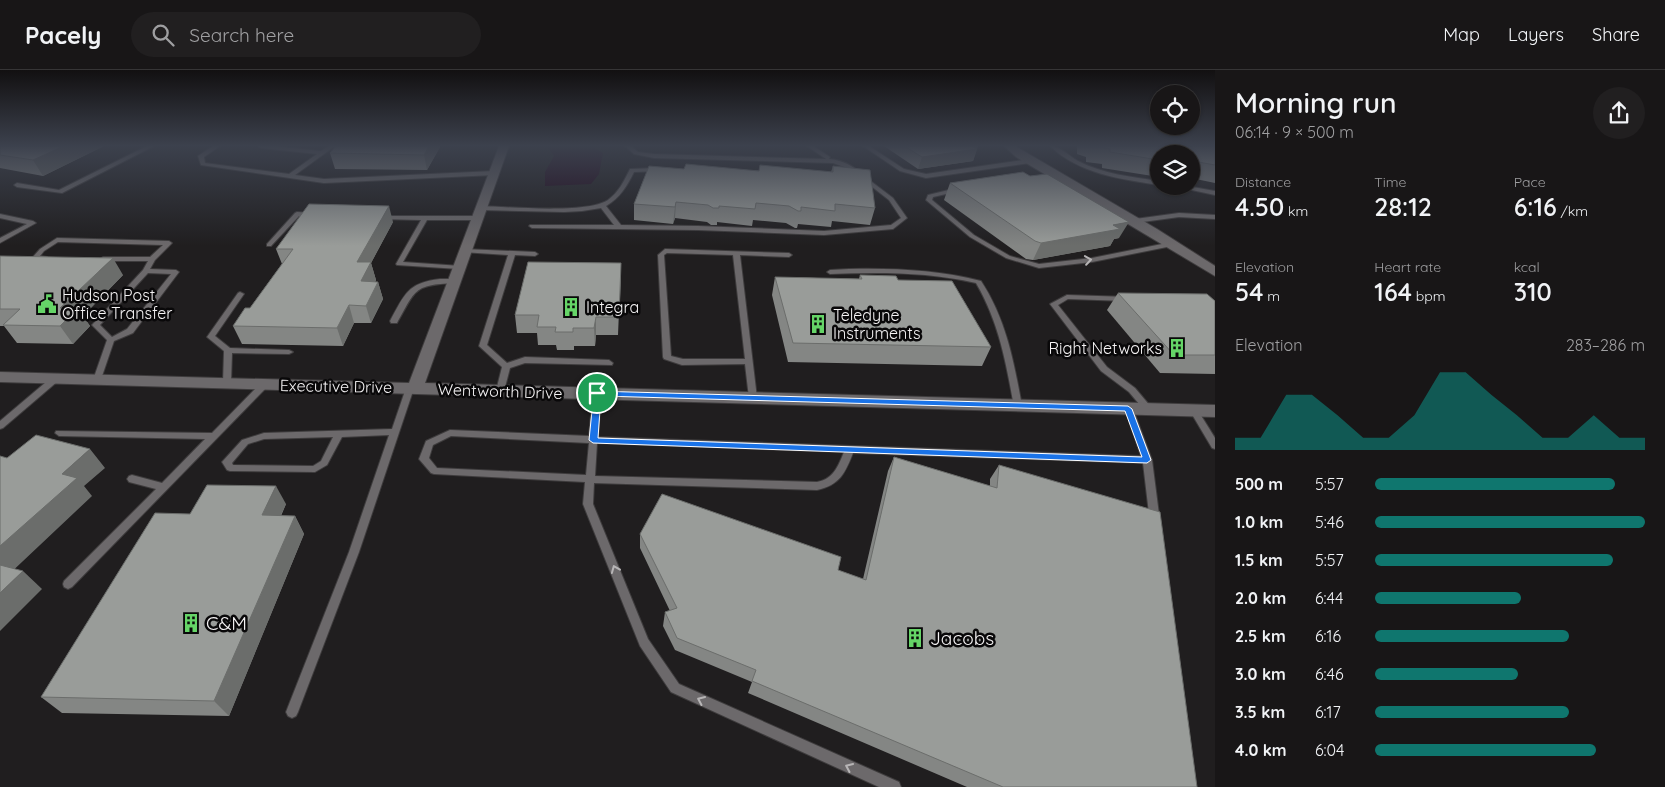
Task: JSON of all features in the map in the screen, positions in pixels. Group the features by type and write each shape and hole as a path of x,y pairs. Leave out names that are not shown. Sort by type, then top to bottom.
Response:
{"street":[{"name":"Executive Drive","path":"0,377 413,388 492,179"},
{"path":"1056,179 1135,222 1215,272"},
{"name":"Wentworth Drive","path":"413,388 1215,411"}],"lane":[{"path":"17,185 60,192 85,179"},
{"path":"311,179 324,181 357,179"},
{"path":"376,217 425,218 480,213 603,207 623,191 628,179"},
{"path":"532,226 824,233 892,227 904,218 891,199 865,179"},
{"path":"966,188 930,196 929,200 972,236 1008,257 1039,266 1092,260 1172,244"},
{"path":"1200,190 1215,193"},
{"path":"603,207 619,227"},
{"path":"269,245 297,214 317,215"},
{"path":"1135,222 1179,215 1215,217"},
{"path":"0,216 33,223 0,240"},
{"path":"425,218 399,264 459,268"},
{"path":"55,258 36,258 42,250 57,240 169,243 152,259 146,271 96,325 111,340"},
{"path":"749,361 682,362 667,357 661,255 665,250 789,256"},
{"path":"464,251 535,254"},
{"path":"506,366 483,346 512,253"},
{"path":"736,253 753,398"},
{"path":"94,259 152,259"},
{"path":"830,272 888,269 948,273 979,282 990,298 1005,333 1018,406"},
{"path":"97,380 111,340 130,331 176,272 146,271"},
{"path":"394,321 410,291 426,282 454,281"},
{"path":"240,294 211,337 228,350 290,352"},
{"path":"1136,299 1066,298 1054,304 1104,368 1132,390 1148,409"},
{"path":"227,383 228,350"},
{"path":"506,366 525,360 609,363"},
{"path":"500,391 506,366"},
{"path":"0,426 55,379"},
{"path":"68,584 265,384"},
{"path":"292,712 354,552 394,432 413,388"},
{"path":"597,393 588,504 644,642 674,688 894,787"},
{"path":"1128,409 1147,460 1156,529"},
{"path":"1194,411 1215,446"},
{"path":"338,435 324,463 316,469 230,468 228,462 245,442 264,436 394,432"},
{"path":"59,433 214,436"},
{"path":"850,448 838,478 828,485 818,486 590,480 434,471 424,459 429,443 450,433 593,440 850,448 1147,460"},
{"path":"132,479 164,487"}],"shaded area":[{"path":"545,179 595,179 591,184 545,186"}],"building":[{"path":"644,179 871,179 875,208 835,204 835,211 801,207 801,211 798,211 789,206 756,203 755,209 719,206 719,208 713,208 708,205 676,202 675,207 634,204"},
{"path":"973,179 1056,179 1129,222 1113,225 1120,229 1041,243 1035,241 950,183"},
{"path":"309,204 389,206 357,262 371,262 361,281 378,282 366,306 349,305 337,328 233,326 245,308 250,308 293,249 276,249"},
{"name":"Hudson Post Office Transfer","path":"0,256 113,258 60,308 78,308 60,326 3,325 20,309 0,309"},
{"name":"Integra","path":"528,262 621,263 619,317 596,317 594,328 573,328 573,332 555,332 556,327 537,327 539,315 515,315"},
{"path":"860,275 896,276 898,280 952,281 991,347 793,343 775,277 862,279"},
{"path":"1118,293 1207,294 1215,301 1215,355 1174,355"},
{"path":"36,435 90,449 62,474 77,478 0,546 0,456 7,458"},
{"name":"Jacobs","path":"894,457 997,488 999,465 1160,512 1197,787 1003,787 752,681 756,670 677,638 665,612 677,608 640,534 662,494 841,557 838,570 866,580"},
{"name":"C&M","path":"207,485 276,486 262,515 295,516 214,701 41,697 155,513 190,514"},
{"path":"0,565 23,571 0,593"}],"place":[{"name":"Hudson Post Office Transfer","path":"47,304"},
{"name":"Integra","path":"571,307"},
{"name":"Teledyne Instruments","path":"818,324"},
{"name":"Right Networks","path":"1177,348"},
{"name":"C&M","path":"191,623"},
{"name":"Jacobs","path":"915,638"}],"route":[{"path":"597,393 1128,409 1147,460 593,440 597,393"}]}
